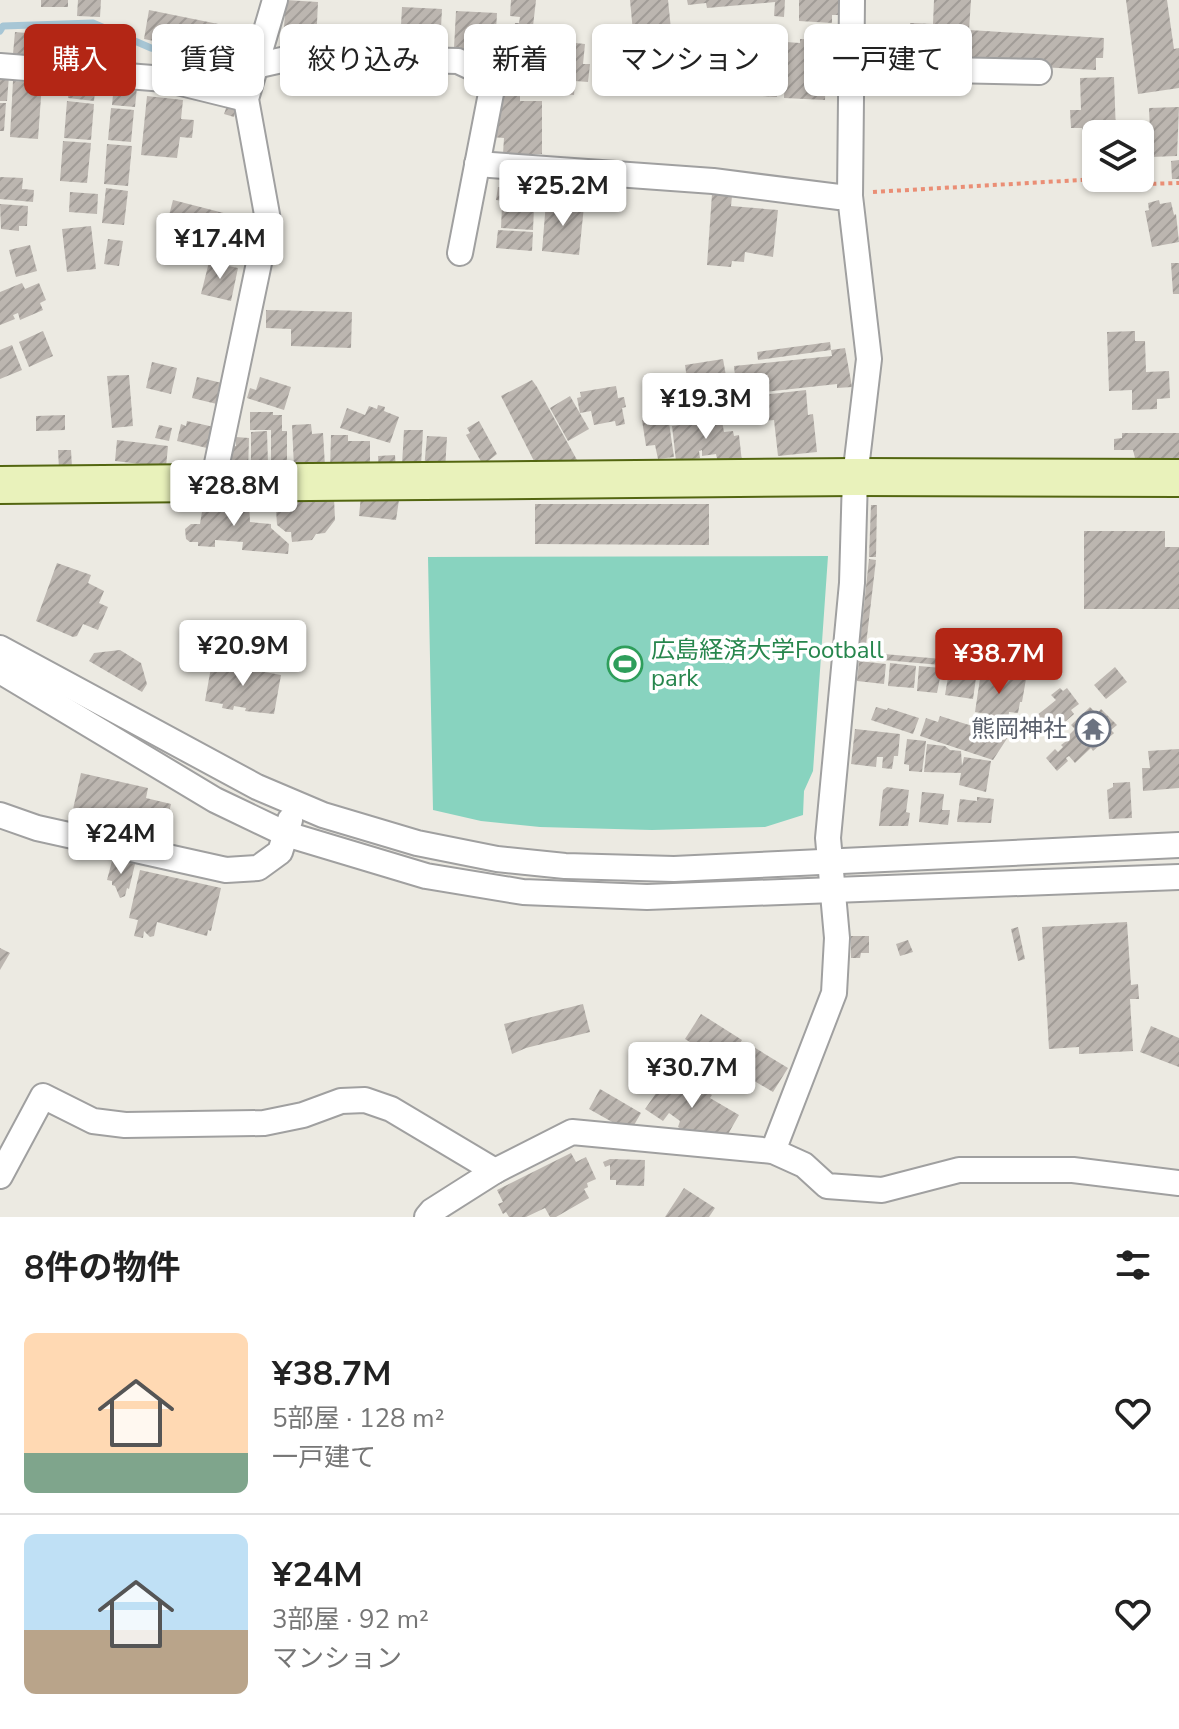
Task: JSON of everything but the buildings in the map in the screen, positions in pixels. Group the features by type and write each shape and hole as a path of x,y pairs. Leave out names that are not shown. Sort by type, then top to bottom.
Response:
{"street":[{"path":"264,36 275,0"},
{"path":"852,0 852,24"},
{"path":"264,64 295,57 458,61 494,78 460,253"},
{"path":"0,66 165,79 246,99"},
{"path":"972,71 1039,72"},
{"path":"216,483 216,468 268,220 247,96"},
{"path":"773,1151 834,993 837,938 828,838 852,583 855,477 869,359 850,195 851,96"},
{"path":"477,164 713,181 839,197 850,195"},
{"path":"0,485 855,477 1179,478"},
{"path":"0,648 257,787 323,815 417,843 497,859 565,866 674,869 1179,845"},
{"path":"0,671 215,800 286,834 426,876 523,892 647,897 1179,877"},
{"path":"0,815 37,828 226,870 258,868 280,852 296,803"},
{"path":"0,1176 43,1096 93,1121 125,1125 264,1123 303,1115 341,1101 365,1100 391,1109 495,1171"},
{"path":"427,1217 432,1211 456,1208 495,1171 572,1132 773,1151 804,1165 827,1186 882,1190 959,1170 1073,1170 1179,1183"}],"path":[{"path":"850,195 1082,180"},
{"path":"1154,184 1179,183"}],"green space":[{"name":"広島経済大学Football park","path":"828,556 813,771 804,791 803,815 765,827 652,830 540,827 481,821 433,810 428,557"}],"waterway":[{"path":"0,31 3,26 93,23 152,48"}],"place":[{"name":"広島経済大学Football park","path":"625,664"},
{"name":"熊岡神社","path":"1093,729"}]}
